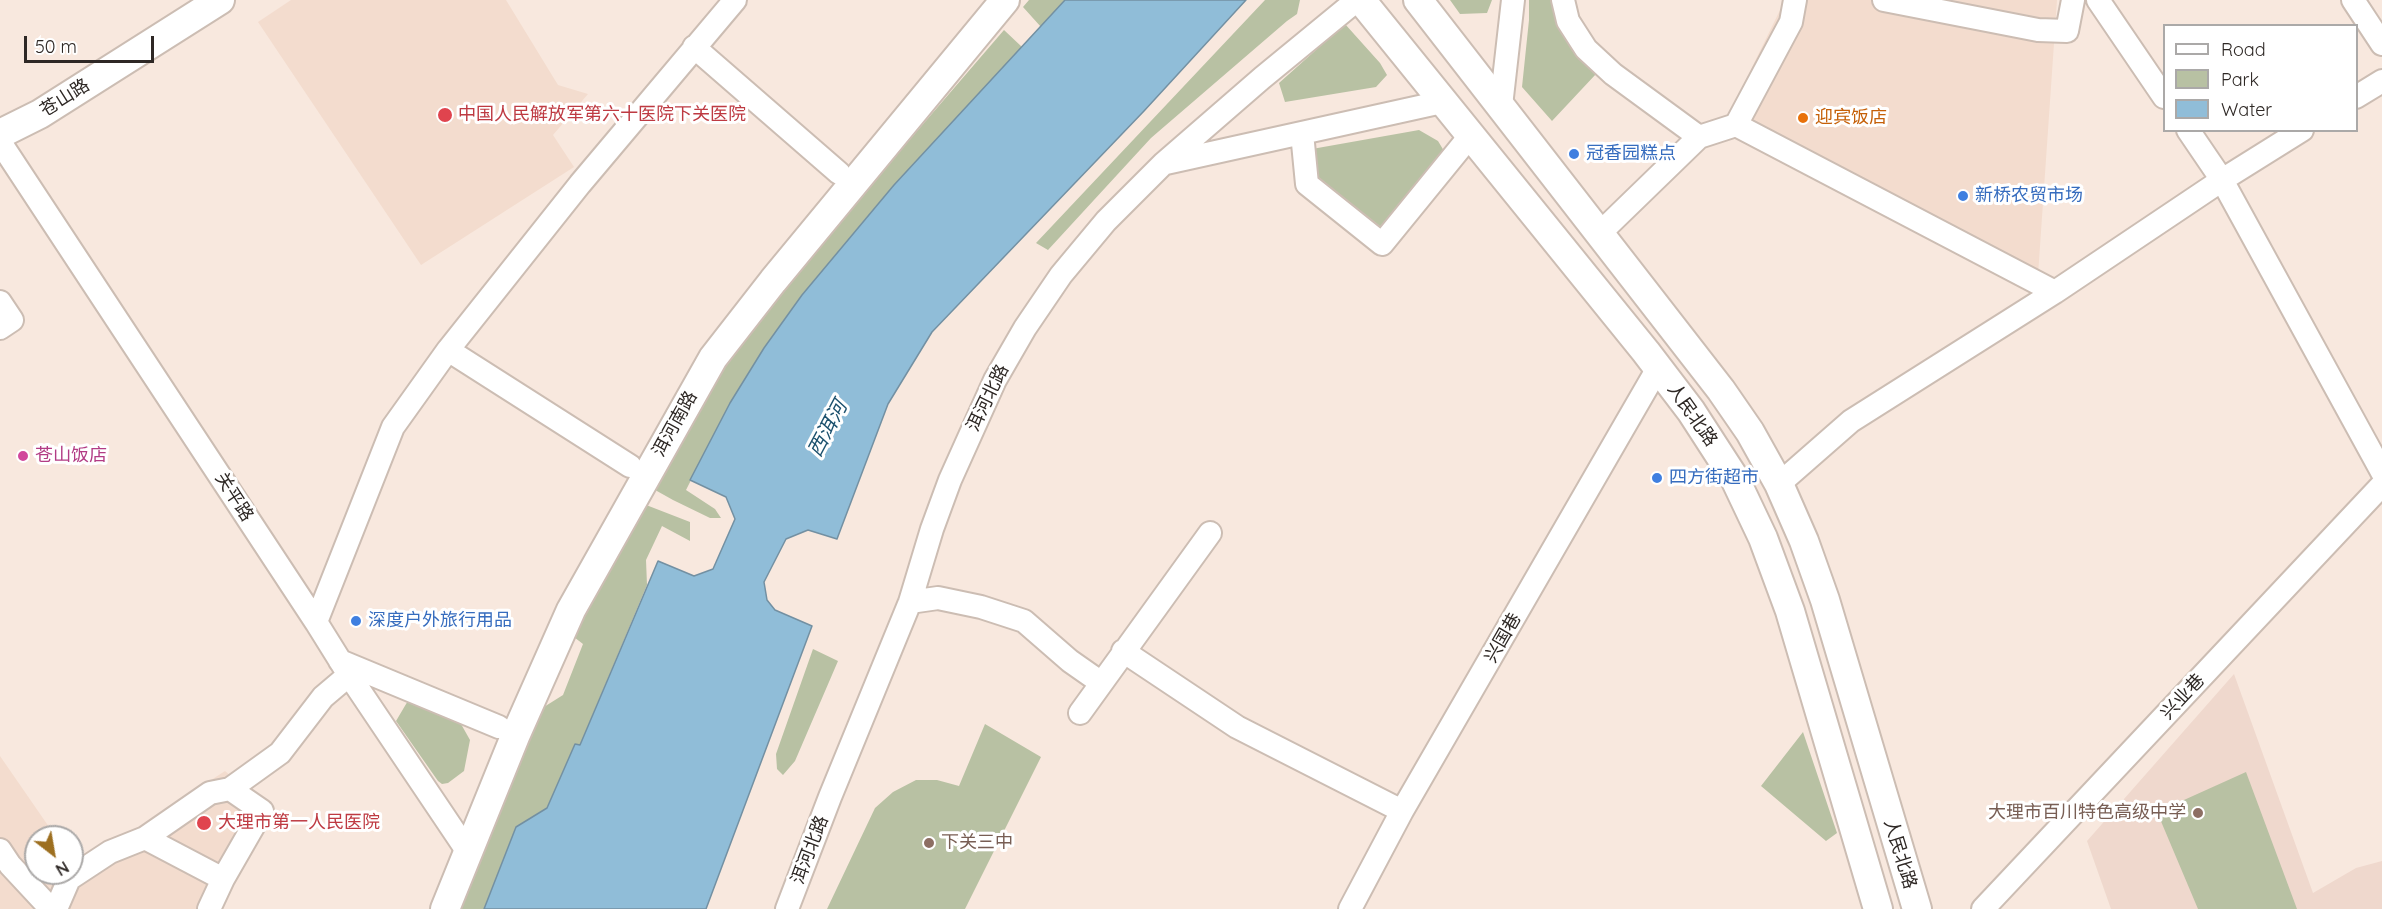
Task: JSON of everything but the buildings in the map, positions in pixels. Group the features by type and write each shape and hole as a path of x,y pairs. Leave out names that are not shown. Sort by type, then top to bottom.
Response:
{"main road":[{"name":"苍山路","path":"0,112 29,98 184,0"},
{"name":"苍山路","path":"0,134 40,114 220,0"},
{"name":"洱河南路","path":"445,909 462,842 499,727 555,601 698,348 981,0"},
{"name":"洱河南路","path":"425,909 462,842 519,726 572,609 713,358 773,281 1005,0"},
{"name":"人民北路","path":"1359,0 1659,368 1719,452 1742,493 1767,546 1797,633 1878,909"},
{"name":"人民北路","path":"1418,0 1721,390 1750,432 1779,484 1804,541 1828,611 1917,909"}],"street":[{"path":"316,622 393,427 448,350 580,183 735,0"},
{"name":"洱河北路","path":"787,909 830,796 910,602 932,529 950,480 995,380 1024,328 1061,275 1100,227 1164,163 1262,78 1359,0"},
{"path":"1501,106 1513,0"},
{"path":"1563,0 1568,21 1586,49 1613,74 1699,137"},
{"path":"1600,233 1699,137 1736,125 1791,22 1795,0"},
{"path":"1884,0 2038,30 2067,31 2073,0"},
{"path":"2098,0 2163,96"},
{"path":"2353,0 2382,44"},
{"path":"694,47 839,173"},
{"path":"2358,96 2382,81"},
{"path":"1164,163 1442,102"},
{"path":"1736,125 2055,292"},
{"path":"2189,132 2222,180 2382,472"},
{"path":"1779,484 1851,421 2055,292 2222,180 2299,132"},
{"path":"1302,133 1307,184 1382,244 1470,136"},
{"name":"关平路","path":"0,142 345,668 462,842"},
{"path":"0,302 12,320 0,328"},
{"path":"448,350 630,466"},
{"name":"兴国巷","path":"1350,909 1402,811 1659,368"},
{"name":"兴业巷","path":"1983,909 2382,485"},
{"path":"1080,712 1210,533"},
{"path":"910,602 938,598 1024,621 1070,661 1100,682"},
{"path":"1124,651 1237,727 1402,811"},
{"path":"56,909 69,879 110,852 145,838 210,793 230,789 280,753 345,668 499,727"},
{"path":"209,909 223,879 262,811 230,789"},
{"path":"145,838 223,879"},
{"path":"0,850 10,865 51,909"}],"shaded area":[{"name":"中国人民解放军第六十医院下关医院","path":"291,0 506,0 558,85 588,94 553,135 574,167 421,265 258,22"},
{"name":"新桥农贸市场","path":"1785,0 2057,0 2038,275 1727,118"},
{"name":"大理市百川特色高级中学","path":"2234,674 2313,893 2356,868 2382,861 2382,909 2111,909 2087,841"},
{"name":"大理市第一人民医院","path":"0,756 48,825 24,825 24,885 84,885 84,856 117,841 225,771 271,810 222,909 0,909"}],"green space":[{"path":"1029,0 1065,0 1041,27 1023,7"},
{"path":"1265,0 1300,0 1297,14 1151,138 1048,250 1036,243"},
{"path":"1450,0 1492,0 1487,13 1460,14"},
{"path":"1529,0 1574,0 1576,4 1572,36 1596,74 1552,121 1522,87"},
{"path":"1345,24 1380,63 1387,75 1376,87 1285,102 1279,83"},
{"path":"1004,30 1022,47 894,185 802,295 764,348 730,403 686,490 715,509 721,518 710,518 648,486 720,366 862,195"},
{"path":"1419,130 1438,141 1447,156 1382,239 1322,193 1312,149"},
{"path":"641,503 690,522 690,541 662,526 646,560 647,585 580,745 575,744 547,808 516,827 484,909 455,909 536,712 563,695 583,644 570,634"},
{"path":"813,649 838,661 795,761 783,775 777,769 776,754"},
{"path":"409,699 446,711 461,724 470,740 464,771 448,783 442,784 438,781 396,721"},
{"path":"985,724 1041,757 965,909 827,909 875,808 893,792 916,780 937,780 959,786"},
{"path":"1803,732 1837,833 1826,841 1761,786"},
{"path":"2246,772 2297,909 2198,909 2160,819 2164,809"}],"water":[{"name":"西洱河","path":"1065,0 1246,0 1144,111 932,332 888,404 837,539 808,530 786,539 764,582 767,600 775,610 812,626 706,909 484,909 516,827 547,808 575,744 580,745 658,561 694,576 713,569 735,519 726,497 690,480 730,403 764,348 802,295 894,185"}],"place":[{"name":"中国人民解放军第六十医院下关医院","path":"445,115"},
{"name":"迎宾饭店","path":"1803,118"},
{"name":"冠香园糕点","path":"1574,154"},
{"name":"新桥农贸市场","path":"1963,196"},
{"name":"苍山饭店","path":"23,456"},
{"name":"四方街超市","path":"1657,478"},
{"name":"深度户外旅行用品","path":"356,621"},
{"name":"大理市百川特色高级中学","path":"2198,813"},
{"name":"大理市第一人民医院","path":"204,823"},
{"name":"下关三中","path":"929,843"}]}
